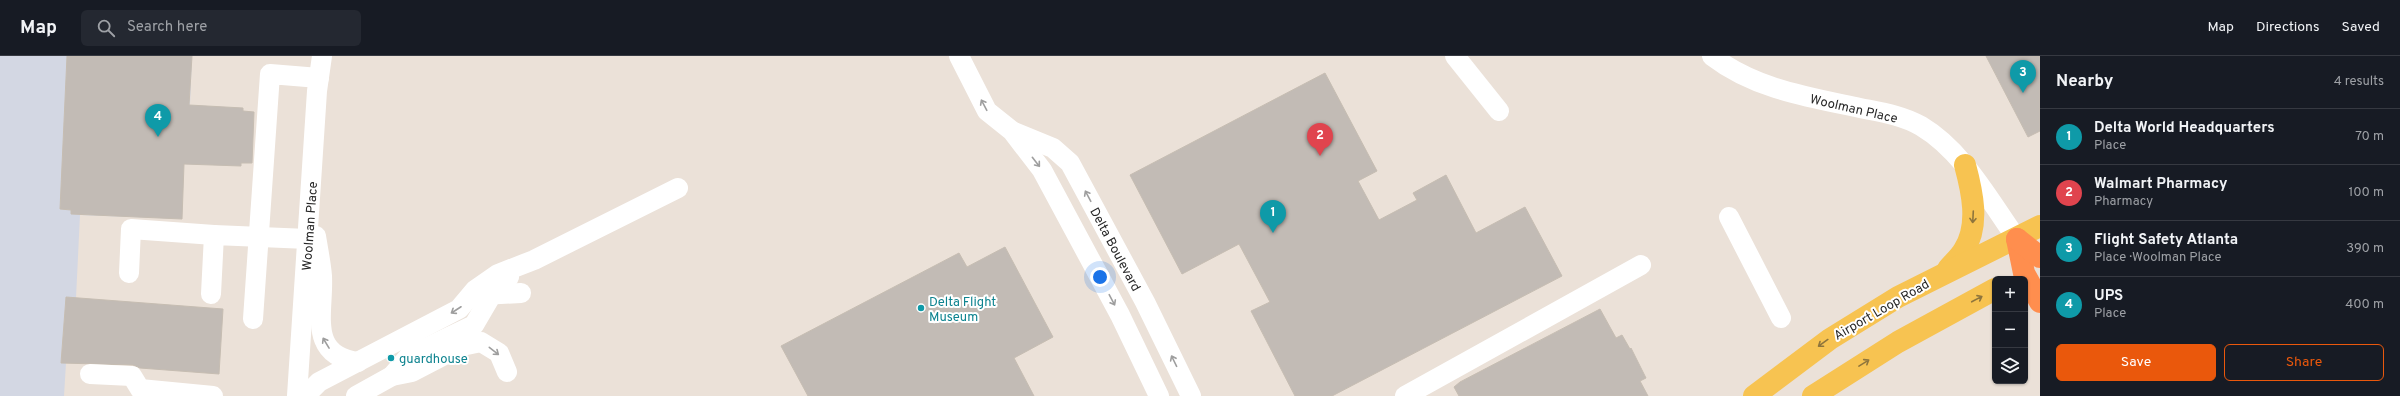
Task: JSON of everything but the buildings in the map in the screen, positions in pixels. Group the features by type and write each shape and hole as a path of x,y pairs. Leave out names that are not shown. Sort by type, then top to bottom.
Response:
{"highway":[{"path":"2017,239 2040,257"},
{"path":"2017,239 2026,273 2040,302"}],"main road":[{"path":"1942,275 1964,251 1970,238 1974,215 1971,189 1965,165"},
{"name":"Airport Loop Road","path":"1754,396 1830,338 1898,297 2017,239 2040,226"},
{"path":"1814,396 1898,342 1992,291"}],"street":[{"name":"Woolman Place","path":"297,396 310,196 322,56"},
{"name":"Delta Boulevard","path":"959,56 987,110 1012,132 1042,170 1120,315 1159,396"},
{"path":"1455,56 1499,112"},
{"name":"Woolman Place","path":"1712,56 1728,69 1759,83 1785,92 1896,116 1921,126 1945,144 1965,165 2017,239"},
{"path":"253,319 257,237 270,74 319,78"},
{"name":"Delta Boulevard","path":"1012,132 1053,148 1070,163 1145,302 1191,396"},
{"path":"305,396 319,382 459,309 472,294 498,274 534,260 678,188"},
{"path":"310,196 322,276 321,333 328,347 338,356 346,360 358,362"},
{"path":"1729,217 1781,318"},
{"path":"128,273 131,229 214,235 308,239"},
{"path":"211,294 214,235"},
{"path":"392,376 409,356 474,326 498,284 534,260"},
{"path":"1405,396 1641,265"},
{"path":"472,294 492,295 521,293"},
{"path":"343,396 363,392 392,376 412,372 462,346 481,342 499,353 507,372"},
{"path":"90,374 132,376 140,389 213,396"}],"shaded area":[{"path":"0,56 192,56 190,105 243,108 243,111 254,112 252,163 241,163 241,166 184,164 182,219 80,215 76,298 66,298 61,362 66,363 64,396 0,396"}],"place":[{"name":"Flight Safety Atlanta","path":"2023,93"},
{"name":"UPS","path":"158,137"},
{"name":"Walmart Pharmacy","path":"1320,156"},
{"name":"Delta World Headquarters","path":"1273,233"},
{"name":"Delta Flight Museum","path":"921,308"},
{"name":"guardhouse","path":"391,358"}]}
